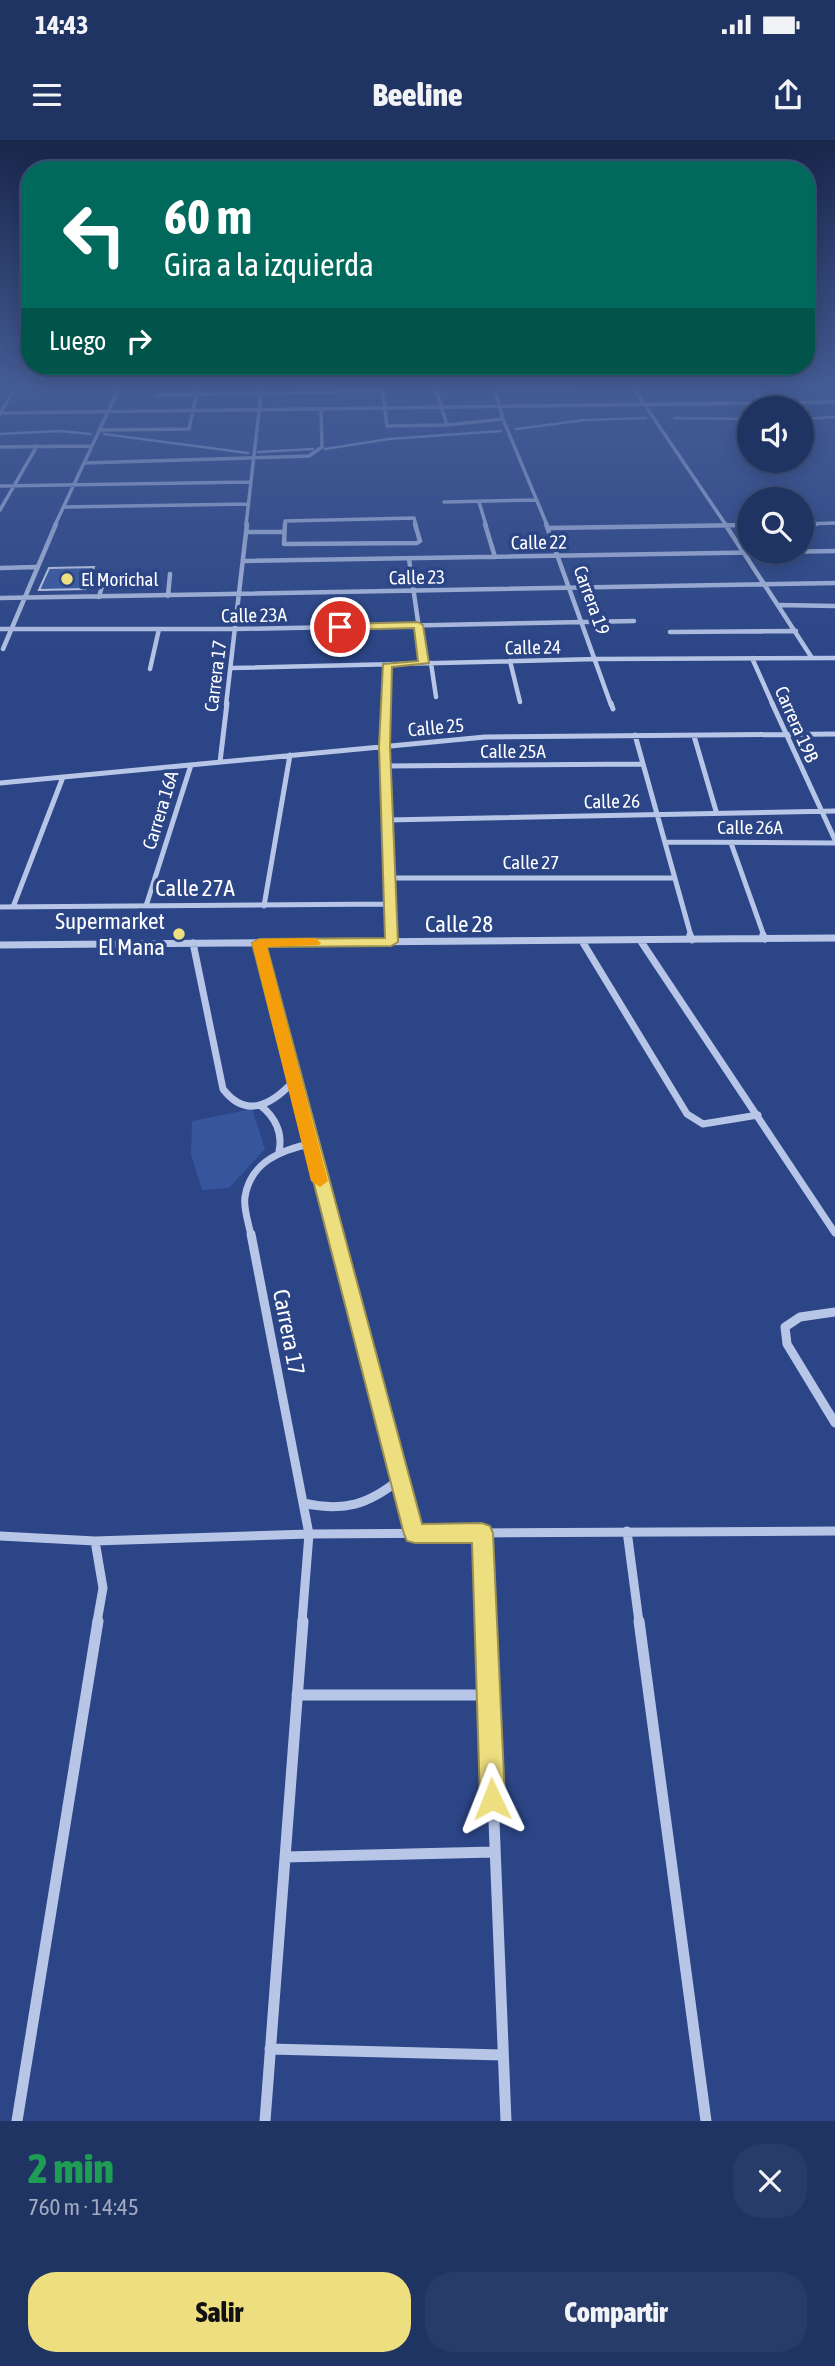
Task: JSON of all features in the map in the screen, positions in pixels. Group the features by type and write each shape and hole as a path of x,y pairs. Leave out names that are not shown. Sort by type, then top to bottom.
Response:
{"street":[{"path":"0,510 19,478"},
{"path":"3,649 36,567 77,478"},
{"name":"Carrera 17","path":"220,762 244,561 250,478"},
{"name":"Carrera 19","path":"528,478 559,555 613,709"},
{"path":"695,478 737,541"},
{"path":"0,486 250,482"},
{"path":"444,502 537,500"},
{"path":"479,502 495,557"},
{"path":"64,507 248,504"},
{"path":"410,517 416,519 420,541 285,546 282,532 285,521 290,520 410,517"},
{"path":"814,524 835,523"},
{"path":"548,528 737,525"},
{"path":"246,532 282,532"},
{"name":"Calle 22","path":"814,551 835,551"},
{"name":"Calle 22","path":"244,561 737,553"},
{"path":"409,559 424,663"},
{"path":"752,564 812,658"},
{"path":"0,568 36,567"},
{"path":"99,597 106,572"},
{"path":"168,596 170,574"},
{"name":"Calle 23","path":"0,598 835,583"},
{"path":"780,605 835,606"},
{"name":"Calle 23A","path":"0,629 236,629 634,621"},
{"path":"150,669 159,629"},
{"path":"670,632 796,631"},
{"name":"Carrera 19B","path":"752,658 835,841"},
{"name":"Calle 24","path":"232,668 597,659 835,658"},
{"path":"510,661 520,702"},
{"path":"431,663 436,697"},
{"path":"387,664 384,746 391,942"},
{"name":"Calle 25","path":"0,783 485,737 835,734"},
{"path":"635,735 692,940"},
{"path":"694,736 716,811"},
{"path":"264,906 290,755"},
{"name":"Calle 25A","path":"385,766 642,764"},
{"name":"Carrera 16A","path":"146,906 191,765"},
{"path":"13,907 63,777"},
{"name":"Calle 26","path":"387,820 656,816 660,813 716,811 835,811"},
{"name":"Calle 26A","path":"666,842 835,841"},
{"path":"731,843 765,939"},
{"name":"Calle 27","path":"388,878 674,878"},
{"name":"Calle 27A","path":"0,907 389,904"},
{"name":"Calle 28","path":"0,945 835,938"},
{"path":"640,940 835,1233"},
{"path":"582,941 687,1114 703,1124 758,1115"},
{"path":"193,943 223,1089 228,1098 239,1103 261,1106 277,1100 293,1082"},
{"path":"259,943 293,1082 415,1534"},
{"path":"261,1106 272,1115 282,1144 279,1151"},
{"path":"279,1151 310,1144"},
{"name":"Carrera 17","path":"265,2121 309,1534 244,1199 257,1167 279,1151"},
{"path":"835,1312 800,1317 785,1327 787,1344 835,1423"},
{"path":"303,1503 346,1510 379,1497 400,1479"},
{"path":"627,1531 706,2121"},
{"path":"0,1536 95,1541 309,1534 835,1531"},
{"path":"482,1533 506,2121"},
{"path":"17,2121 103,1588 95,1541"},
{"path":"297,1695 489,1695"},
{"path":"285,1857 494,1852"},
{"path":"270,2049 502,2054"}],"shaded area":[{"path":"252,1109 265,1149 229,1188 202,1190 191,1154 192,1121"}],"building":[{"name":"El Morichal","path":"94,567 86,589 39,590 49,568"}],"slow traffic":[{"path":"315,943 259,943 320,1181"}],"place":[{"name":"El Morichal","path":"67,579"},
{"name":"Supermarket El Mana","path":"179,934"}],"route":[{"path":"340,627 418,625 424,663 387,664 384,746 391,942 259,943 293,1082 415,1534 482,1533 492,1799"}]}
